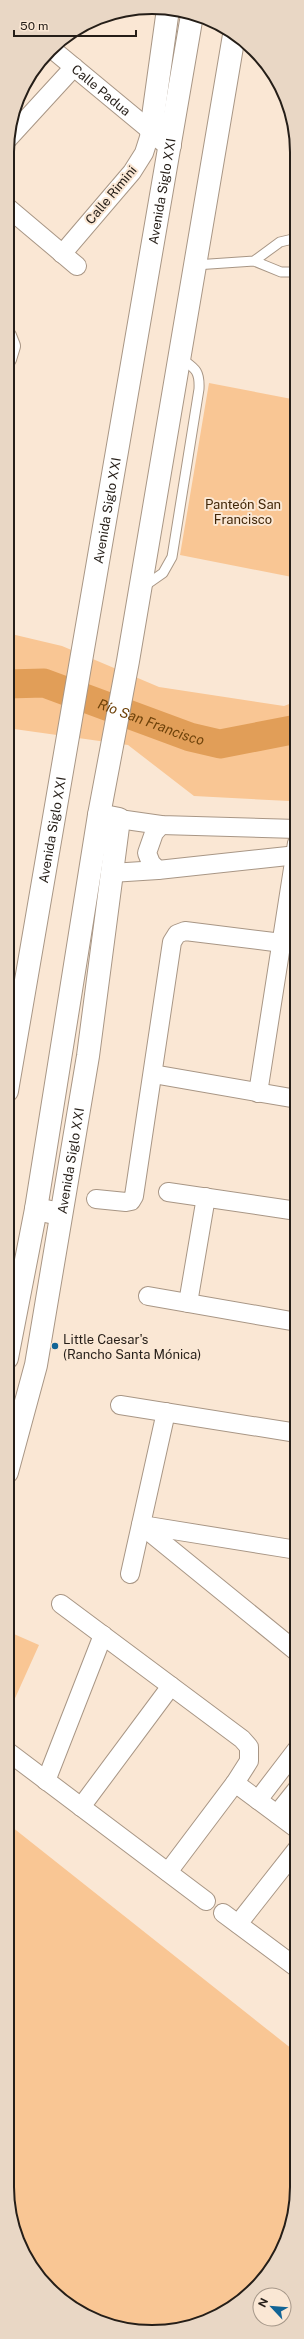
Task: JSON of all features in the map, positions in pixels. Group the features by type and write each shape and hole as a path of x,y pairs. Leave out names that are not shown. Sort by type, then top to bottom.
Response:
{"main road":[{"name":"Avenida Siglo XXI","path":"151,131 167,15"},
{"name":"Avenida Siglo XXI","path":"14,1051 191,20"},
{"name":"Avenida Siglo XXI","path":"14,1446 36,1365 60,1214 88,1056 111,872 109,817 111,747 128,661 233,40"},
{"path":"151,131 170,145"},
{"name":"Avenida Siglo XXI","path":"14,1322 109,817"},
{"name":"Avenida Siglo XXI","path":"14,1016 22,1006"},
{"path":"36,1209 60,1214"}],"street":[{"name":"Calle Padua","path":"56,52 151,131"},
{"path":"16,131 74,67"},
{"name":"Calle Rimini","path":"62,254 132,172 144,153 151,131"},
{"path":"14,213 77,266"},
{"path":"109,817 161,825 290,829"},
{"path":"158,870 146,853 154,833 161,825"},
{"path":"111,872 158,870 290,852"},
{"path":"258,1093 290,891"},
{"path":"96,1199 126,1202 131,1201 134,1196 172,942 177,934 185,930 282,944"},
{"path":"153,1074 290,1098"},
{"path":"168,1192 290,1210"},
{"path":"188,1303 206,1197"},
{"path":"148,1296 290,1321"},
{"path":"120,1405 290,1432"},
{"path":"130,1574 166,1412"},
{"path":"141,1525 290,1549"},
{"path":"141,1525 290,1646"},
{"path":"61,1604 242,1739 249,1747 249,1761 235,1783 168,1872"},
{"path":"46,1780 103,1635"},
{"path":"81,1807 171,1686"},
{"path":"14,1756 206,1901"},
{"path":"258,1800 290,1758"},
{"path":"235,1783 290,1824"},
{"path":"277,1814 290,1798"},
{"path":"238,1924 290,1858"},
{"path":"223,1913 290,1963"}],"lane":[{"path":"254,261 280,242 290,240"},
{"path":"195,265 254,261 281,272 290,272"}],"green space":[{"name":"Panteón San Francisco","path":"209,383 290,399 290,577 180,555"},
{"path":"14,635 62,646 159,687 284,706 290,704 290,801 194,796 128,745 14,729"},
{"path":"14,1634 39,1645 14,1700"},
{"path":"14,1829 290,2047 290,2196 283,2231 276,2248 267,2264 250,2285 221,2307 196,2318 170,2324 143,2325 108,2318 91,2311 75,2302 54,2285 32,2256 21,2231 15,2205"}],"waterway":[{"name":"Río San Francisco","path":"14,684 44,683 190,737 220,744 290,730"}],"place":[{"name":"Little Caesar's (Rancho Santa Mónica)","path":"55,1346"}]}
